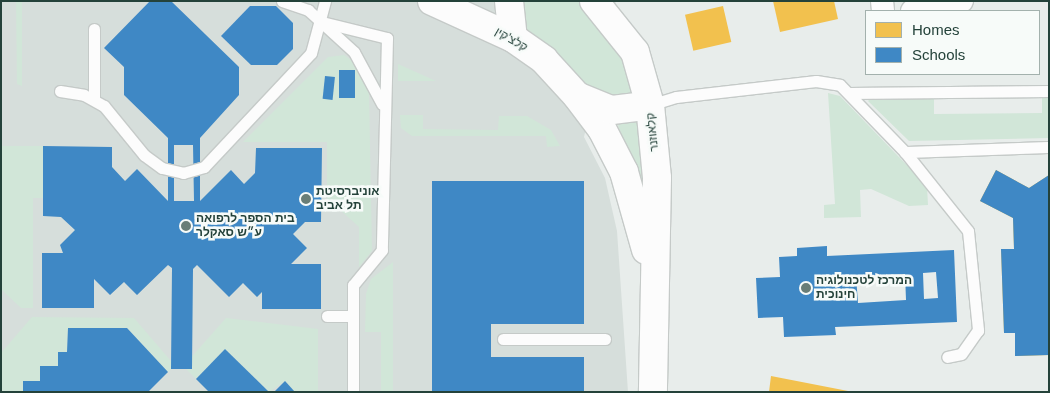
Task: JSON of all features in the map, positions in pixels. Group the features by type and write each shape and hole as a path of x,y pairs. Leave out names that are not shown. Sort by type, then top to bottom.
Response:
{"street":[{"name":"קלצ'קין","path":"432,1 513,38 544,60 578,96"},
{"path":"509,1 513,38"},
{"path":"917,10 962,1"},
{"name":"קלאוזנר","path":"599,2 635,52 650,105 657,178 652,276 656,362 653,392"},
{"path":"578,96 597,108 612,110 650,105"},
{"name":"קלאוזנר","path":"578,96 602,129 624,172 652,276"},
{"name":"קלאוזנר","path":"656,362 663,392"}],"lane":[{"path":"282,1 308,10 354,52 382,105"},
{"path":"60,91 94,99 144,155 162,168 183,173 204,167 311,53 322,22 325,1"},
{"path":"322,22 386,38 382,105 382,250 374,264 356,277 353,392"},
{"path":"94,29 94,99"},
{"path":"650,105 688,96 816,81 831,81 848,93 905,152 968,231 973,246 978,330 961,354 947,357"},
{"path":"848,93 1049,91"},
{"path":"905,152 1049,147"},
{"path":"327,316 354,316"},
{"path":"503,339 605,339"}],"shaded area":[{"name":"אוניברסיטת תל אביב","path":"1,1 616,1 584,137 605,178 617,231 628,392 1,392"}],"green space":[{"path":"16,1 22,1 22,86 17,84"},
{"path":"517,1 585,1 609,25 634,87 626,99 590,92 517,26"},
{"path":"344,55 355,63 369,92 372,251 359,267 359,227 327,198 327,142 243,142 328,57"},
{"path":"398,64 436,81 398,81"},
{"path":"828,93 840,96 927,186 928,205 909,206 871,189 860,190 861,217 824,218 824,205 835,204"},
{"path":"872,97 934,98 934,114 1042,113 1042,98 1049,98 1049,138 909,141 868,101"},
{"path":"400,115 423,115 423,129 498,130 499,116 527,116 551,130 560,146 547,147 546,136 412,136 401,128"},
{"path":"638,117 645,195 618,126 620,120"},
{"path":"1,146 43,146 43,198 33,198 33,308 21,308 2,290"},
{"path":"393,262 393,392 381,392 381,332 365,332 366,294 371,279"},
{"path":"32,317 134,318 171,361 171,369 168,372 127,328 68,328 67,352 58,366 40,366 40,381 23,381 23,392 1,392 1,353"},
{"path":"226,318 318,329 318,392 295,392 285,381 269,392 225,349 196,379 187,370 187,362"}],"building: Homes":[{"path":"773,1 834,1 838,19 780,32"},
{"path":"723,6 731,42 693,51 685,15"},
{"path":"996,170 1029,188 1049,175 1049,355 1015,356 1015,333 1004,333 1001,249 1014,249 1013,218 980,201"},
{"path":"771,376 848,391 848,392 769,392"}],"building: Schools":[{"name":"בית הספר לרפואה ע״ש סאקלר","path":"150,1 171,1 239,67 239,95 200,138 200,201 231,170 244,184 255,173 256,148 322,148 321,222 305,222 293,234 307,248 291,264 321,264 321,309 262,309 262,292 257,297 243,283 229,297 197,265 193,269 192,369 171,369 172,268 168,265 137,295 124,282 110,295 94,279 94,308 42,308 42,253 63,253 60,245 75,230 61,217 43,216 43,146 112,147 112,167 125,181 137,169 168,201 168,138 124,95 124,67 104,48","holes":["174,145 193,145 194,201 174,201"]},
{"path":"250,6 276,6 293,23 293,49 277,65 251,65 221,36"},
{"path":"339,70 355,70 355,98 339,98"},
{"path":"325,76 335,77 333,100 323,99"},
{"path":"996,170 1029,188 1049,175 1049,355 1015,356 1015,333 1004,333 1001,249 1014,249 1013,218 980,201"},
{"path":"432,181 584,181 584,324 491,324 491,357 584,357 584,392 432,392"},
{"name":"המרכז לטכנולוגיה חינוכית","path":"827,246 827,256 954,250 957,322 835,327 836,335 784,337 783,317 758,318 756,278 780,277 779,257 797,256 797,248","holes":["936,272 938,298 924,299 923,273","905,274 906,300 858,303 856,276"]},
{"path":"68,328 127,328 168,372 148,392 23,392 23,381 40,381 40,366 58,366 58,352 67,352"},
{"path":"225,349 269,392 209,392 196,379"},
{"path":"285,381 295,392 274,392"}],"place":[{"name":"אוניברסיטת תל אביב","path":"306,199"},
{"name":"בית הספר לרפואה ע״ש סאקלר","path":"186,226"},
{"name":"המרכז לטכנולוגיה חינוכית","path":"806,288"}]}
